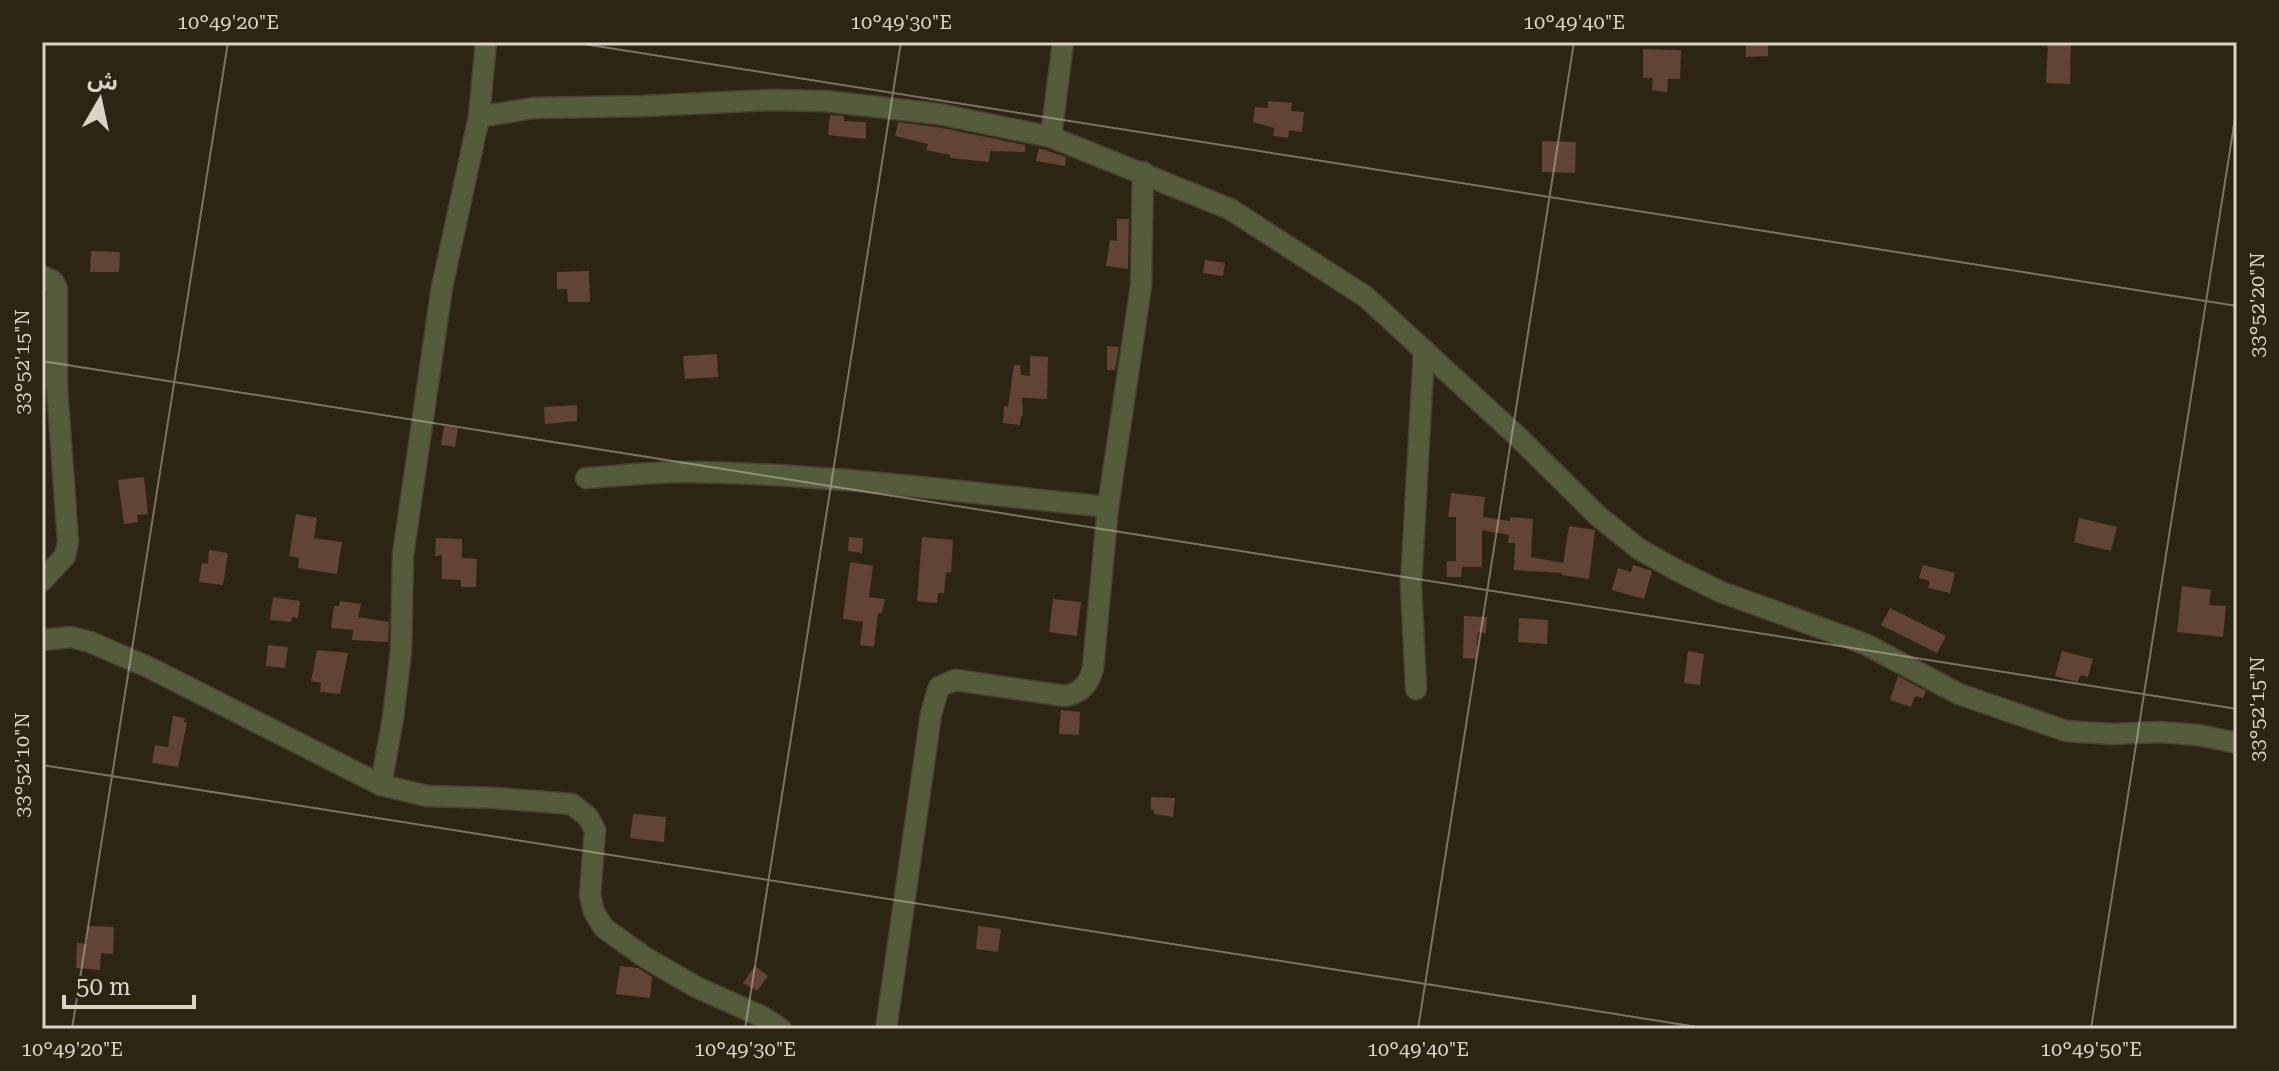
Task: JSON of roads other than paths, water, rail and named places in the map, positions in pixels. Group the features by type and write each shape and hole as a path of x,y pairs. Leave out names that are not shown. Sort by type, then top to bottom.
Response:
{"street":[{"path":"381,785 401,651 403,555 442,287 479,117 486,42"},
{"path":"1051,137 1063,42"},
{"path":"479,117 533,108 825,101 939,114 1051,137 1230,209 1366,297 1608,525 1639,549 1721,592 1865,644 1959,694 2066,731 2112,734 2160,732 2198,735 2237,743"},
{"path":"886,1029 931,714 939,687 955,680 1066,696 1083,688 1090,679 1108,507 1141,286 1143,172"},
{"path":"42,276 53,281 57,289 57,387 68,542 65,556 42,581"},
{"path":"1416,689 1411,585 1424,350"},
{"path":"586,478 681,472 744,475 863,482 1108,507"},
{"path":"42,640 71,637 90,642 148,667 381,785 427,796 572,804 588,817 595,830 590,895 594,912 604,928 646,958 696,987 763,1017 781,1029"}]}
